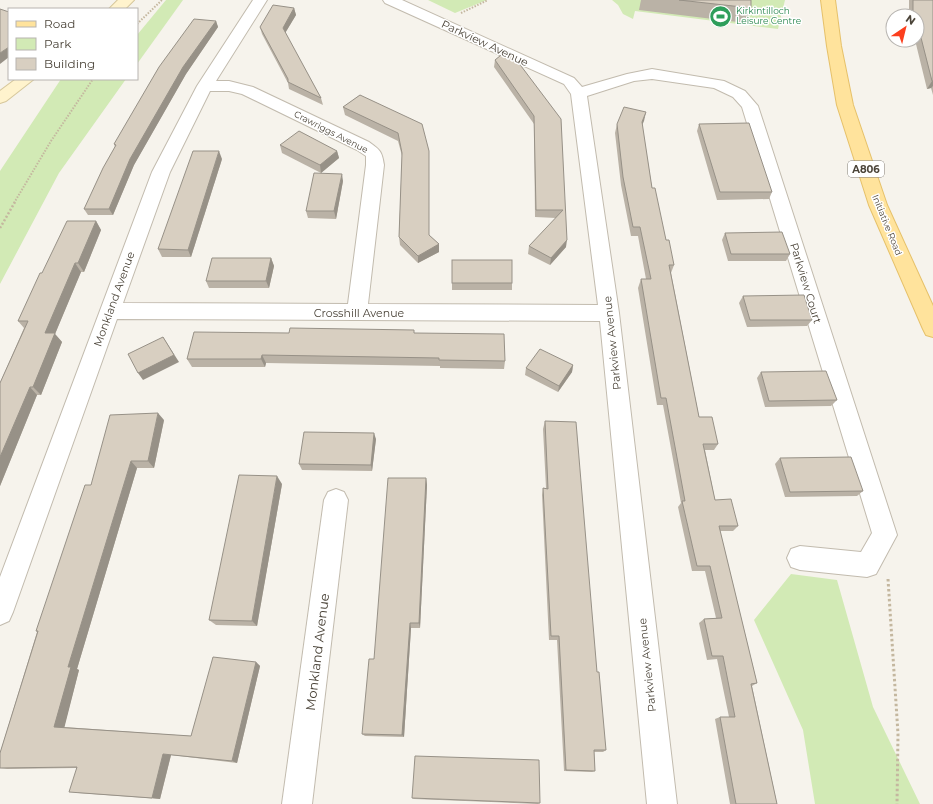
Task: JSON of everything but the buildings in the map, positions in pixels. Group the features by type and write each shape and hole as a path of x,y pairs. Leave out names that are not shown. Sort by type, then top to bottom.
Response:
{"main road":[{"path":"117,8 127,0"},
{"name":"Initiative Road","path":"828,0 834,46 845,105 878,205 933,329"},
{"path":"0,98 25,80"}],"street":[{"name":"Monkland Avenue","path":"0,612 161,172 205,86 260,0"},
{"name":"Parkview Avenue","path":"390,0 568,81 579,93 609,313 662,804"},
{"name":"Parkview Court","path":"579,93 632,77 652,74 718,84 739,94 750,106 885,535 866,565 800,558"},
{"name":"Crawriggs Avenue","path":"205,86 229,86 247,90 363,146 374,154 375,165 357,313"},
{"name":"Crosshill Avenue","path":"109,311 609,313"},
{"name":"Monkland Avenue","path":"297,804 336,500"}],"path":[{"path":"138,23 162,0"},
{"path":"440,22 488,0"},
{"path":"0,228 51,141 92,80"},
{"path":"888,575 898,734 897,804"}],"green space":[{"path":"166,0 183,0 138,63 138,34"},
{"path":"428,0 487,0 455,13"},
{"path":"612,0 785,0 778,29 635,11 633,19 623,14 618,5"},
{"path":"60,80 125,80 59,173 0,284 0,171"},
{"path":"791,574 837,580 873,707 920,804 815,804 803,730 754,620"}],"place":[{"name":"Kirkintilloch Leisure Centre","path":"720,16"}]}
